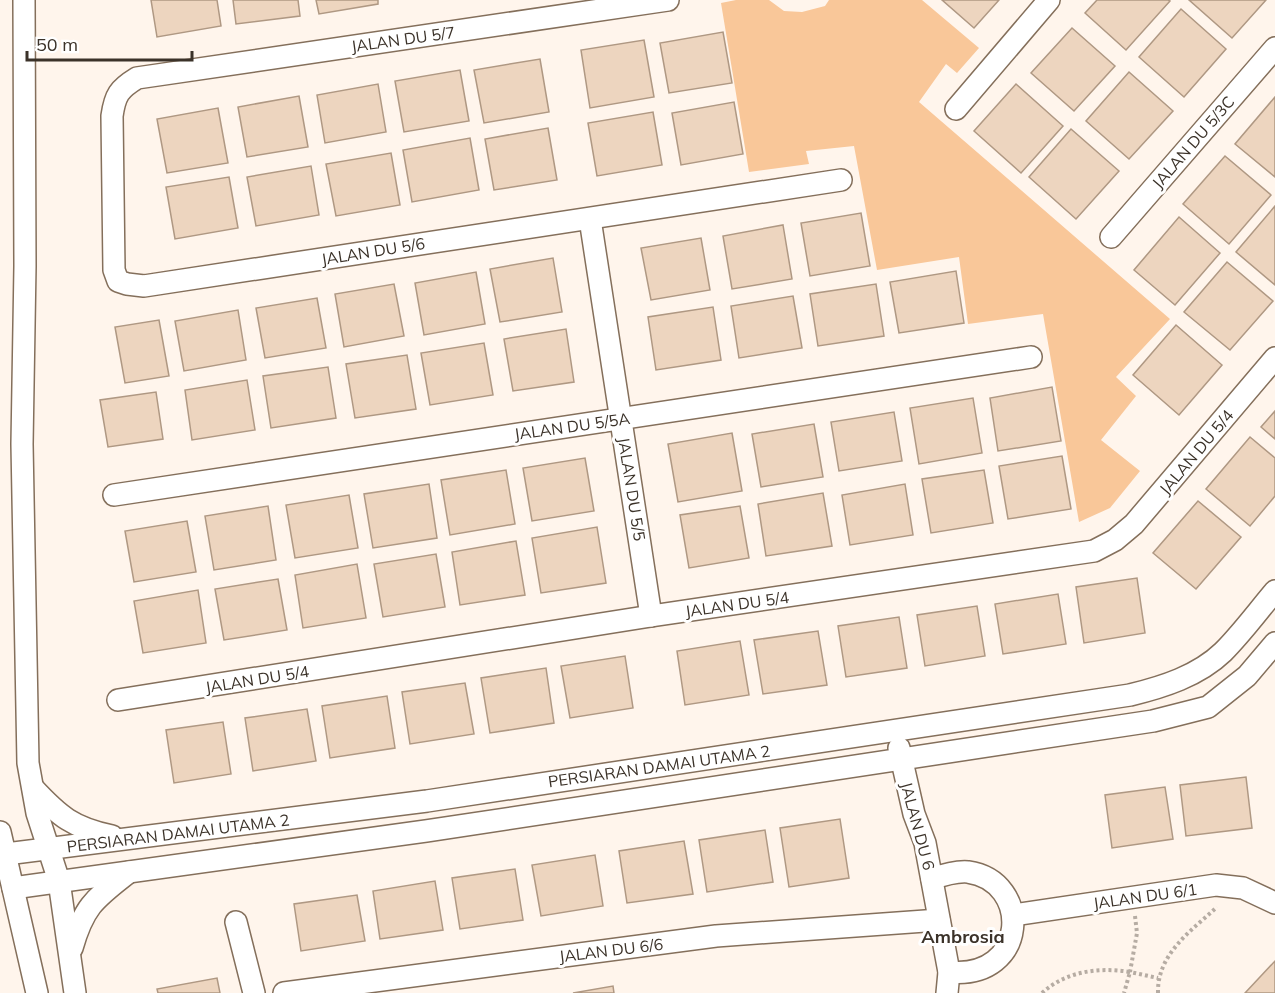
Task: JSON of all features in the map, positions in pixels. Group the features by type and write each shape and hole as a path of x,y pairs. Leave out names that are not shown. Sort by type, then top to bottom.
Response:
{"street":[{"path":"24,0 25,266 22,444 28,763 37,813 59,881 75,993"},
{"name":"JALAN DU 5/7","path":"137,78 668,0"},
{"path":"956,109 1050,0"},
{"name":"JALAN DU 5/3C","path":"1111,237 1275,48"},
{"name":"JALAN DU 5/6","path":"137,78 124,86 114,99 112,116 114,270 118,281 127,284 144,286 841,180"},
{"name":"JALAN DU 5/5","path":"590,219 651,616"},
{"name":"JALAN DU 5/5A","path":"114,495 1031,357"},
{"name":"JALAN DU 5/4","path":"118,700 651,616 1094,551 1115,540 1134,524 1275,358"},
{"name":"PERSIARAN DAMAI UTAMA 2","path":"6,854 427,801 1130,695 1163,687 1194,673 1222,653 1275,591"},
{"name":"PERSIARAN DAMAI UTAMA 2","path":"12,888 426,831 1153,722 1208,707 1247,676 1275,643"},
{"name":"JALAN DU 6","path":"896,730 914,814 925,843 949,972 948,993"},
{"path":"33,787 52,808 87,831 130,840"},
{"path":"0,832 37,993"},
{"path":"70,957 79,923 90,905 129,871"},
{"path":"932,879 950,873 967,872 983,877 997,886 1008,899 1013,915 1013,932 1007,948 997,961 966,974 949,972"},
{"name":"JALAN DU 6/1","path":"1013,915 1216,885 1243,888 1275,903"},
{"name":"JALAN DU 6/6","path":"284,993 716,936 939,920"},
{"path":"236,922 254,993"}],"path":[{"path":"1158,993 1159,979 1170,951 1237,888"},
{"path":"1124,993 1137,933 1132,897"},
{"path":"1042,993 1072,974 1097,970 1130,972 1159,979"}],"shaded area":[{"path":"736,0 769,0 784,11 802,12 825,6 829,0 922,0 979,48 957,73 946,64 919,102 1170,319 1116,377 1136,396 1101,440 1140,471 1110,508 1079,522 1043,314 968,324 959,257 877,270 854,146 806,151 809,164 749,172 721,3"}],"building":[{"path":"151,0 217,0 221,26 157,37"},
{"path":"233,0 298,0 300,16 236,24"},
{"path":"316,0 378,0 378,4 319,14"},
{"path":"942,0 999,0 974,28"},
{"path":"1097,0 1170,1 1126,50 1085,13"},
{"path":"1189,0 1266,0 1232,38"},
{"path":"1181,9 1226,49 1184,97 1139,57"},
{"path":"1072,28 1115,66 1074,111 1031,73"},
{"path":"723,32 732,83 669,93 660,43"},
{"path":"644,40 654,97 590,108 581,50"},
{"path":"540,59 549,112 484,123 474,70"},
{"path":"460,70 469,121 404,132 395,81"},
{"path":"1129,72 1173,111 1129,159 1086,121"},
{"path":"378,84 386,132 325,143 317,95"},
{"path":"1016,84 1063,126 1021,173 974,131"},
{"path":"299,96 308,147 247,157 238,107"},
{"path":"1275,97 1275,177 1235,144"},
{"path":"734,102 743,154 681,165 672,113"},
{"path":"218,108 228,163 167,173 157,119"},
{"path":"653,112 662,165 597,176 588,123"},
{"path":"548,128 557,180 494,190 485,139"},
{"path":"1071,129 1119,171 1076,219 1029,177"},
{"path":"470,138 479,190 412,202 403,150"},
{"path":"391,153 400,205 336,216 326,164"},
{"path":"1225,156 1271,195 1229,244 1183,204"},
{"path":"311,166 319,215 256,226 247,177"},
{"path":"229,177 238,228 175,239 166,187"},
{"path":"1275,206 1275,285 1236,252"},
{"path":"861,213 870,266 810,276 801,223"},
{"path":"1179,217 1220,253 1175,305 1134,270"},
{"path":"783,225 792,279 732,289 723,236"},
{"path":"701,238 710,290 651,300 641,248"},
{"path":"553,258 562,312 500,322 490,269"},
{"path":"1227,262 1273,301 1230,350 1184,312"},
{"path":"956,271 964,323 899,333 890,282"},
{"path":"476,272 485,324 424,335 415,283"},
{"path":"394,284 404,336 344,347 335,294"},
{"path":"876,284 884,336 818,346 810,294"},
{"path":"793,296 802,348 739,358 731,306"},
{"path":"317,298 326,348 265,358 256,308"},
{"path":"713,307 721,360 656,370 648,317"},
{"path":"238,310 246,360 184,371 175,321"},
{"path":"159,320 169,376 125,383 115,327"},
{"path":"1176,325 1222,365 1179,415 1133,375"},
{"path":"566,329 574,382 513,391 504,339"},
{"path":"484,343 493,395 430,405 421,353"},
{"path":"407,355 416,409 355,418 346,364"},
{"path":"328,367 336,418 271,428 263,376"},
{"path":"247,380 255,430 192,440 185,390"},
{"path":"1052,387 1061,441 998,451 990,398"},
{"path":"156,392 163,439 108,447 100,400"},
{"path":"973,398 982,453 919,464 910,408"},
{"path":"1275,411 1275,439 1261,427"},
{"path":"894,412 902,461 839,471 831,422"},
{"path":"814,424 823,477 761,487 752,434"},
{"path":"732,433 742,491 678,502 668,444"},
{"path":"1250,437 1275,458 1275,496 1250,526 1206,489"},
{"path":"1062,456 1071,509 1008,519 999,466"},
{"path":"585,458 594,511 532,521 523,468"},
{"path":"506,470 515,524 450,535 441,480"},
{"path":"984,470 993,523 931,533 922,479"},
{"path":"429,484 437,538 373,548 364,494"},
{"path":"905,484 913,535 850,545 842,495"},
{"path":"823,493 832,546 766,556 758,504"},
{"path":"349,495 358,548 295,558 286,505"},
{"path":"1198,501 1241,537 1196,589 1153,553"},
{"path":"268,506 276,560 214,570 205,516"},
{"path":"740,506 749,558 689,568 680,515"},
{"path":"187,521 196,572 134,582 125,531"},
{"path":"597,527 606,583 541,593 532,538"},
{"path":"516,541 525,595 460,605 452,552"},
{"path":"436,554 445,607 383,617 374,564"},
{"path":"357,564 366,618 303,628 295,575"},
{"path":"1137,578 1145,633 1084,643 1076,587"},
{"path":"278,579 287,630 224,640 215,589"},
{"path":"198,590 206,643 143,653 134,601"},
{"path":"1058,594 1066,644 1003,654 995,604"},
{"path":"977,606 985,656 925,666 917,615"},
{"path":"899,617 907,668 846,677 838,626"},
{"path":"818,631 827,685 763,694 754,640"},
{"path":"740,641 749,695 685,705 677,651"},
{"path":"625,656 633,708 570,718 561,666"},
{"path":"546,668 554,723 490,733 481,678"},
{"path":"465,683 474,734 410,744 402,692"},
{"path":"387,696 395,748 330,758 322,706"},
{"path":"307,709 316,761 253,771 245,718"},
{"path":"223,722 231,774 174,783 166,730"},
{"path":"1246,777 1252,828 1186,836 1180,785"},
{"path":"1165,787 1173,839 1112,848 1105,795"},
{"path":"840,819 849,878 789,887 780,828"},
{"path":"765,830 773,882 707,892 699,840"},
{"path":"684,841 693,894 627,903 619,851"},
{"path":"595,855 603,906 541,916 532,865"},
{"path":"515,869 523,920 460,929 452,878"},
{"path":"435,881 443,930 380,939 373,891"},
{"path":"357,895 365,941 301,951 294,904"},
{"path":"1275,961 1275,993 1245,993"},
{"path":"217,978 220,993 158,993 157,989"},
{"path":"613,986 614,993 573,993"}],"district":[{"name":"Ambrosia","path":"963,937"}]}
